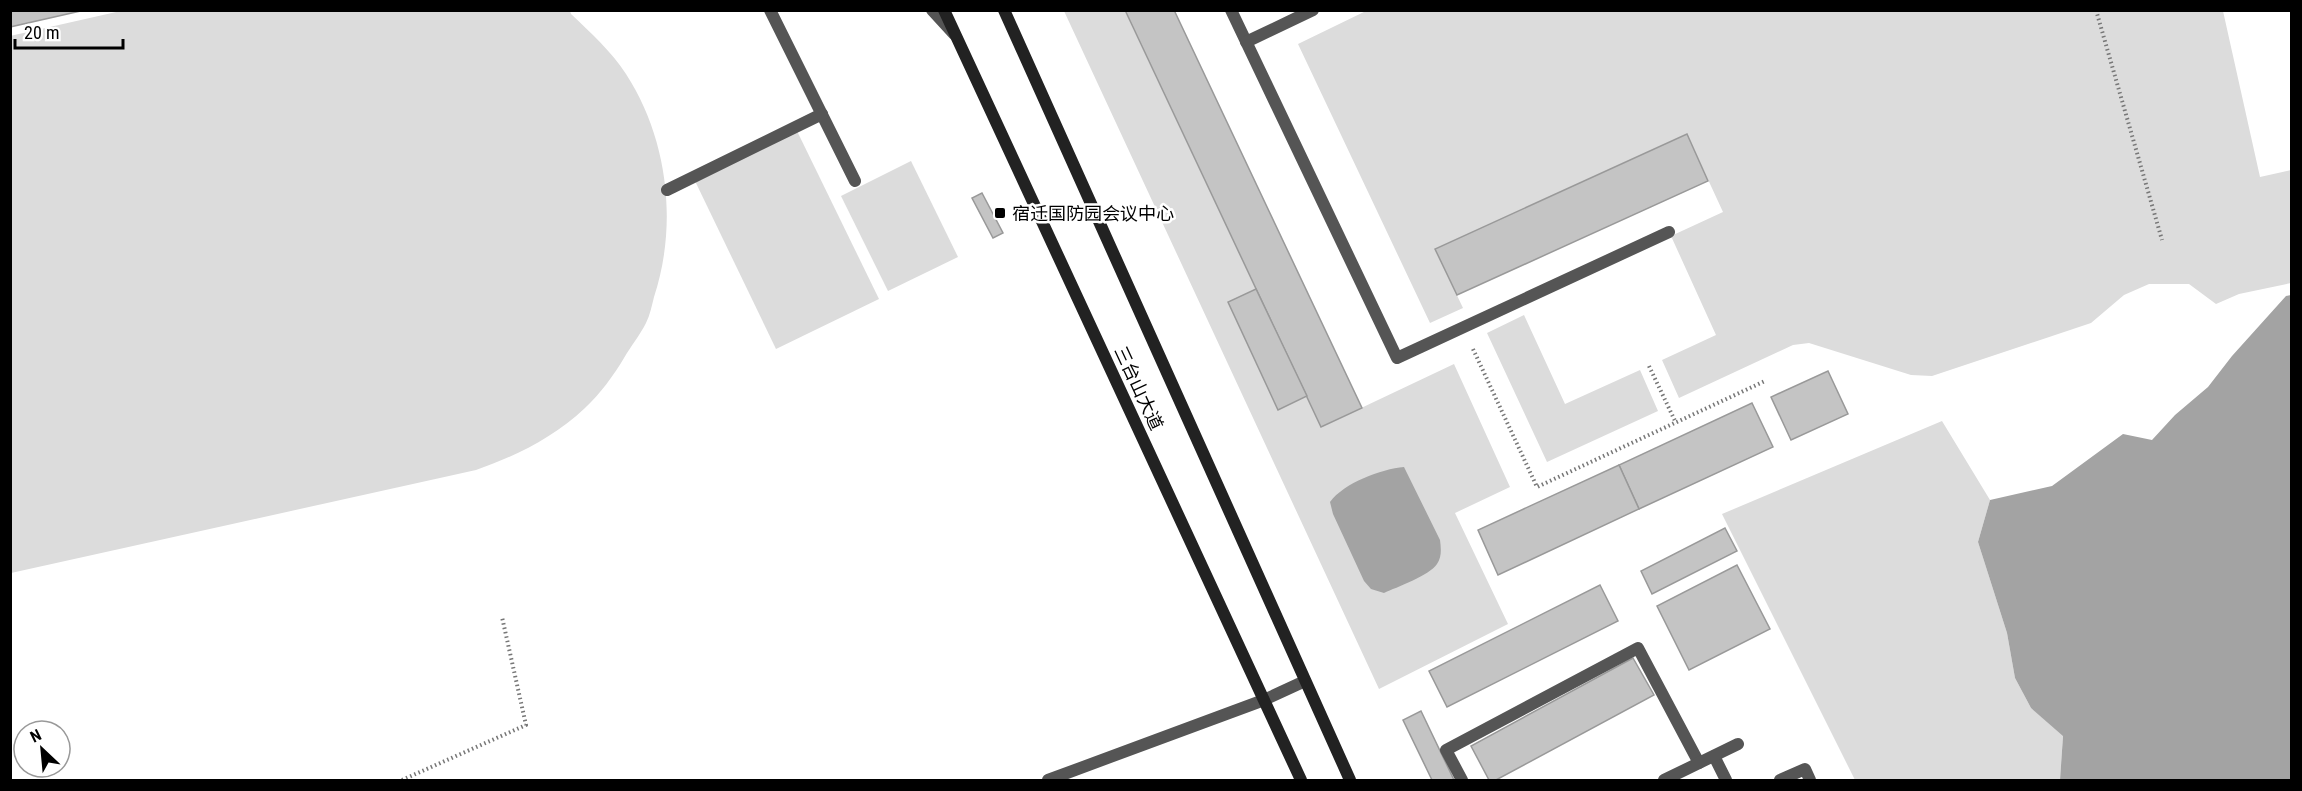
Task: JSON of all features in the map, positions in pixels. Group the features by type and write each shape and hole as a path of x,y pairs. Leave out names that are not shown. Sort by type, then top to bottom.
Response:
{"main road":[{"name":"三台山大道","path":"944,10 1301,780"},
{"name":"三台山大道","path":"1004,10 1350,780"}],"street":[{"path":"770,10 855,181"},
{"path":"932,10 956,36"},
{"path":"1231,10 1397,358 1669,232"},
{"path":"1246,42 1313,10"},
{"path":"667,190 822,114"},
{"path":"1462,780 1446,750 1638,648 1699,763"},
{"path":"1048,780 1264,700 1305,681"},
{"path":"1664,780 1738,744"},
{"path":"1714,756 1725,780"},
{"path":"1780,780 1805,769 1810,780"}],"path":[{"path":"2096,10 2162,240"},
{"path":"1462,327 1537,487 1765,381"},
{"path":"1649,366 1676,423"},
{"path":"402,780 526,725 502,617"}],"shaded area":[{"path":"125,10 570,11 614,58 640,99 660,154 665,182 666,240 651,310 641,332 596,397 573,419 547,437 505,459 476,470 11,573 10,36"},
{"path":"1368,10 2223,11 2260,177 2291,170 2291,283 2239,294 2216,304 2189,284 2149,284 2124,295 2091,323 1932,376 1911,375 1809,343 1793,345 1679,398 1662,360 1716,335 1671,236 1723,212 1687,134 1435,249 1463,308 1430,323 1298,44"},
{"path":"1064,11 1125,11 1321,427 1454,364 1510,487 1455,513 1508,624 1379,689"},
{"path":"797,131 879,299 776,349 695,181"},
{"path":"911,161 958,257 888,291 841,196"},
{"path":"2291,295 2291,780 2060,780 2063,736 2031,708 2015,678 2007,633 1978,542 1990,500 2052,486 2123,434 2152,440 2175,415 2208,387 2232,356 2286,296"},
{"path":"1524,315 1565,404 1640,370 1658,411 1547,462 1487,333"},
{"path":"1942,421 1990,500 1978,542 2007,633 2015,678 2031,708 2063,735 2060,780 1855,780 1722,514"},
{"path":"1404,467 1440,540 1441,549 1439,561 1427,573 1384,593 1371,589 1364,581 1333,514 1330,502 1344,489 1364,478"}],"building":[{"path":"10,10 85,10 10,27"},
{"path":"1125,10 1174,10 1362,408 1321,427"},
{"path":"1687,134 1708,181 1457,295 1435,249"},
{"path":"982,193 1003,233 993,238 972,198"},
{"path":"1256,289 1307,396 1278,410 1228,302"},
{"path":"1828,371 1848,414 1791,440 1771,397"},
{"path":"1752,403 1773,447 1639,509 1619,465"},
{"path":"1619,465 1639,509 1498,575 1478,530"},
{"path":"1725,528 1737,551 1652,594 1641,571"},
{"path":"1737,565 1770,629 1689,670 1657,606"},
{"path":"1600,585 1618,621 1447,707 1429,671"},
{"path":"1633,658 1654,695 1496,780 1489,780 1471,746"},
{"path":"1421,711 1454,780 1432,780 1403,720"}],"place":[{"name":"宿迁国防园会议中心","path":"1000,213"}]}
